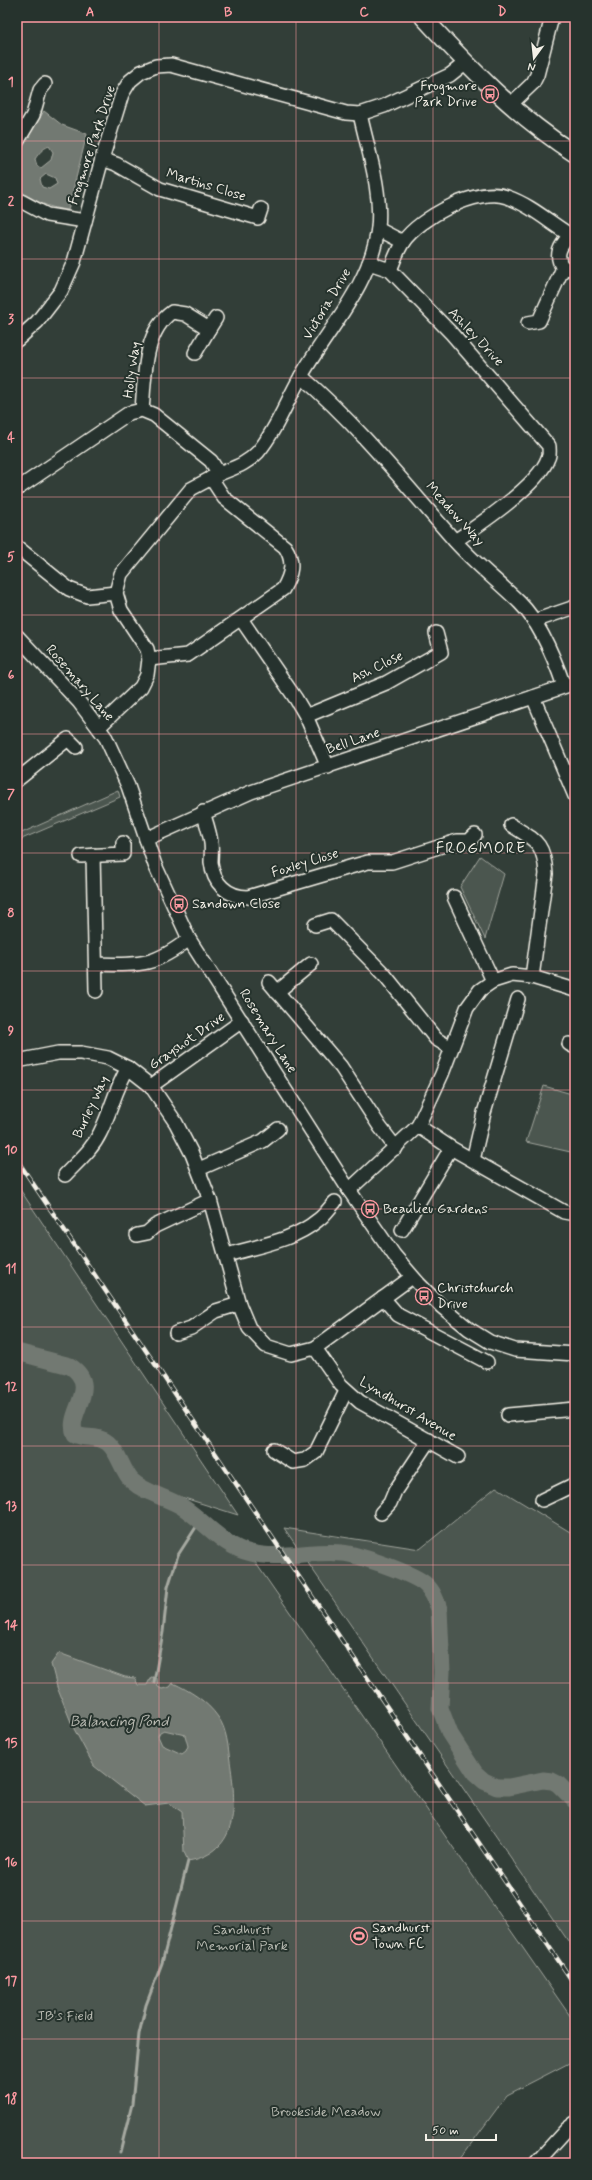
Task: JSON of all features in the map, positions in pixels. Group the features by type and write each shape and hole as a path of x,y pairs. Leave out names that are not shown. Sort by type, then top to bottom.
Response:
{"main road":[{"path":"423,17 465,63 510,105 554,140 575,154"}],"street":[{"path":"510,105 533,83 537,76 552,17"},
{"name":"Frogmore Park Drive","path":"17,340 37,322 61,292 74,262 102,159 122,94 130,81 141,72 156,66 171,65 346,113 360,114 384,106 450,75 465,63"},
{"path":"17,142 32,115 40,90 45,84"},
{"name":"Victoria Drive","path":"116,593 121,574 191,489 215,476 239,467 258,452 301,376 358,287 369,263 378,230 379,208 376,185 360,114"},
{"name":"Martins Close","path":"102,159 116,164 160,189 258,218"},
{"path":"390,270 403,242 429,218 454,204 482,195 506,196 523,204 572,237 560,246 558,253 558,261 569,269 539,321 528,323"},
{"path":"17,199 47,215 85,221"},
{"path":"378,230 403,242"},
{"name":"Ashley Drive","path":"369,263 390,270 457,339 549,446 549,457 545,466 520,493 455,541"},
{"name":"Holly Way","path":"142,410 149,349 154,332 163,318 172,312 185,314 212,324 195,353"},
{"name":"Meadow Way","path":"301,376 326,398 366,438 455,541 522,604 534,621 556,664 569,685"},
{"path":"17,489 129,413 142,410 154,415 211,461 224,498 285,547 290,554 292,566 289,579 283,589 188,655 149,659"},
{"path":"17,547 69,589 87,596 116,593 121,610 146,649 149,659 147,675 141,687 99,727"},
{"path":"534,621 575,608"},
{"path":"241,618 306,716 328,767"},
{"name":"Ash Close","path":"306,716 386,683 441,652 436,633"},
{"name":"Rosemary Lane","path":"18,640 79,702 99,727 118,763 155,865 190,939 349,1190 394,1256 412,1277 442,1307 469,1329 490,1342 514,1350 575,1354"},
{"name":"Bell Lane","path":"146,840 203,812 251,792 569,685"},
{"path":"534,697 575,796"},
{"path":"17,780 68,739 76,747"},
{"name":"Foxley Close","path":"203,812 211,843 211,863 214,876 224,890 236,897 248,898 368,862 392,862 457,841 469,841 475,835"},
{"path":"511,825 533,839 542,848 545,859 546,874 532,977"},
{"path":"96,991 92,877 87,856 123,854 123,843"},
{"path":"454,897 493,981"},
{"path":"315,926 331,920 384,974 436,1039 452,1048"},
{"path":"96,964 138,965 158,960 190,939"},
{"path":"311,964 273,987 341,1067 380,1127 396,1148"},
{"path":"349,1190 418,1126 472,999 480,990 493,981 512,975 532,977 575,990"},
{"path":"473,1160 484,1113 518,999"},
{"name":"Grayshot Drive","path":"151,1086 242,1021"},
{"path":"17,1061 58,1053 81,1053 108,1058 128,1068 151,1086 176,1123 199,1169 227,1255 239,1304 249,1328 266,1346 291,1354 315,1348 412,1277"},
{"name":"Burley Way","path":"64,1175 89,1151 100,1133 121,1080 128,1068"},
{"path":"418,1126 451,1148 564,1212 575,1214"},
{"path":"199,1169 263,1141 278,1129"},
{"path":"402,1230 451,1148"},
{"path":"137,1235 147,1233 155,1226 210,1200"},
{"path":"227,1255 297,1234 319,1220 335,1202"},
{"path":"383,1298 398,1315 486,1362"},
{"path":"176,1333 191,1328 216,1312 239,1304"},
{"name":"Lyndhurst Avenue","path":"315,1348 346,1391 360,1402 458,1457"},
{"path":"274,1450 294,1462 305,1460 316,1452 346,1391"},
{"path":"508,1415 575,1409"},
{"path":"381,1513 390,1503 395,1491 429,1440"},
{"path":"542,1500 575,1484"},
{"path":"536,2163 567,2129 575,2123"}],"green space":[{"path":"118,790 120,797 17,841 17,835"},
{"path":"480,856 504,874 485,939 460,887"},
{"path":"544,1086 575,1095 575,1153 526,1142"},
{"name":"Sandhurst Memorial Park","path":"17,1185 238,1515 181,1497 231,1548 246,1549 575,2023 575,2060 507,2095 457,2163 17,2163"},
{"path":"496,1487 575,1535 575,1951 284,1528 420,1549"}],"water":[{"path":"44,111 62,125 87,134 68,210 54,208 40,203 27,196 17,187 17,156","holes":["49,146 53,152 51,160 41,168 37,166 35,159 44,148","46,174 55,178 57,184 49,189 42,187 40,179"]},
{"name":"Balancing Pond","path":"59,1653 125,1677 135,1678 138,1685 147,1685 151,1677 157,1678 158,1687 162,1689 170,1687 173,1683 198,1697 214,1711 221,1722 227,1738 233,1793 231,1823 226,1836 218,1847 205,1856 188,1861 184,1852 182,1812 169,1803 145,1806 94,1766 73,1727 57,1687 51,1664","holes":["164,1730 185,1735 188,1746 186,1751 182,1754 162,1745 158,1736 160,1732"]}],"waterway":[{"path":"17,1352 70,1366 79,1374 83,1383 83,1391 74,1417 73,1426 75,1434 83,1437 104,1440 115,1451 132,1481 143,1489 181,1506 231,1545 251,1553 273,1556 331,1552 349,1554 399,1570 426,1585 432,1593 439,1609 442,1672 440,1708 450,1734 475,1773 484,1781 497,1787 509,1787 543,1780 552,1781 558,1784 575,1801"},
{"path":"154,1682 163,1632 168,1587 178,1555 200,1521"},
{"path":"120,2152 132,2104 139,2034 146,2005 162,1963 188,1861"}],"railway":[{"path":"17,1160 575,1985"}],"place":[{"name":"Frogmore Park Drive","path":"490,94"},
{"name":"Sandown Close","path":"179,904"},
{"name":"Beaulieu Gardens","path":"370,1209"},
{"name":"Christchurch Drive","path":"424,1296"},
{"name":"Sandhurst Town FC","path":"359,1936"}],"district":[{"name":"FROGMORE","path":"481,848"}],"park label":[{"name":"JB's Field","path":"65,2016"},
{"name":"Brookside Meadow","path":"326,2112"}]}
